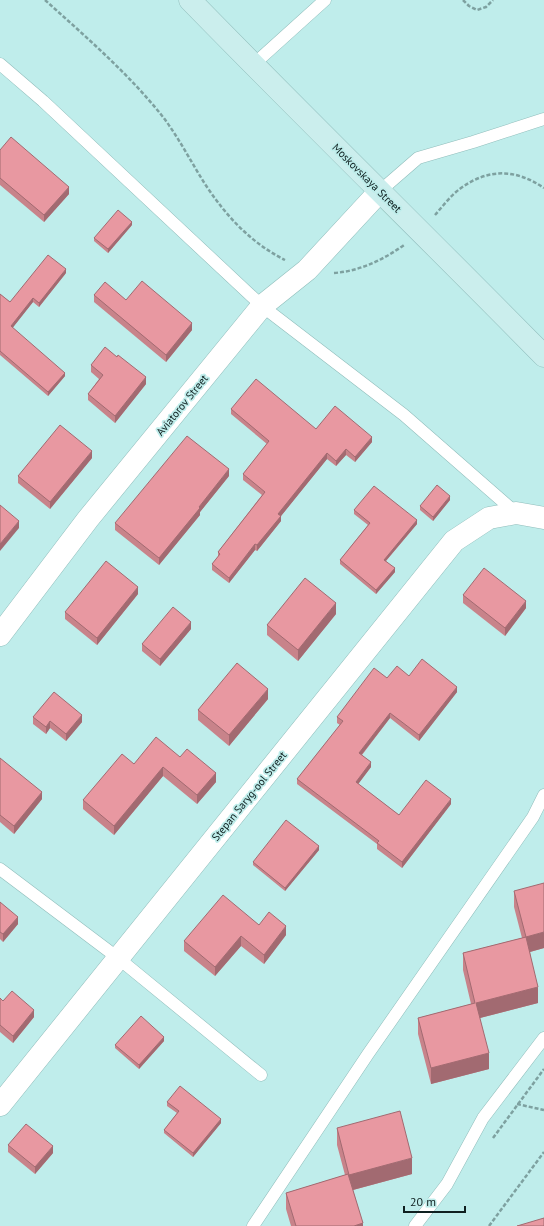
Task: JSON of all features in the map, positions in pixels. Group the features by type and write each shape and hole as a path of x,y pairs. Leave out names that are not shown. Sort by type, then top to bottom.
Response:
{"main road":[{"name":"Moskovskaya Street","path":"190,0 544,356"}],"street":[{"name":"Aviatorov Street","path":"0,635 88,519 262,306 307,270 380,191"},
{"path":"516,513 544,518"},
{"name":"Stepan Saryg-ool Street","path":"0,1105 454,541 489,518 516,513"}],"lane":[{"path":"253,65 325,0"},
{"path":"0,64 42,101 262,306 404,415 516,513"},
{"path":"380,191 418,158 544,119"},
{"path":"253,1226 368,1054 533,817 544,795"},
{"path":"0,869 118,958 261,1075"},
{"path":"415,1226 447,1184 483,1118 544,1038"}],"path":[{"path":"45,0 143,93 172,130 218,203 233,221 266,250 307,270 330,274 354,270 376,262 406,244"},
{"path":"463,0 469,6 477,10 486,7 493,0"},
{"path":"435,215 460,189 478,178 497,173 515,174 544,188"},
{"path":"497,1100 544,1110"},
{"path":"489,1226 544,1152"}],"building":[{"path":"11,137 69,187 44,215 0,178 0,150"},
{"path":"118,210 132,222 108,249 94,238"},
{"path":"48,255 66,269 39,303 33,298 11,326 65,373 48,392 0,351 0,294 10,302"},
{"path":"142,281 192,323 166,355 94,295 105,282 126,300"},
{"path":"105,347 117,357 118,355 146,377 115,416 88,394 103,375 91,365"},
{"path":"256,379 316,429 335,406 372,437 355,457 346,449 336,461 327,453 278,514 281,516 257,545 255,544 229,578 212,564 220,554 218,552 265,492 243,474 269,441 231,409"},
{"path":"60,425 92,451 50,502 18,476"},
{"path":"187,436 229,469 199,507 200,508 159,558 115,523"},
{"path":"437,485 450,496 433,517 420,506"},
{"path":"374,486 417,520 384,560 395,568 376,590 340,560 370,523 354,510"},
{"path":"0,505 19,521 0,544"},
{"path":"106,561 138,587 97,638 65,612"},
{"path":"484,568 526,601 505,628 463,595"},
{"path":"305,578 336,603 298,650 267,625"},
{"path":"173,607 191,622 160,659 142,644"},
{"path":"422,659 457,687 419,735 390,713 359,753 371,762 356,782 399,815 426,780 451,799 402,862 377,843 379,841 297,779 343,721 337,717 374,668 387,678 397,666 409,676"},
{"path":"237,663 268,689 229,735 198,710"},
{"path":"54,692 82,715 66,734 50,721 46,727 33,717"},
{"path":"156,737 180,757 187,749 216,773 197,795 163,767 114,826 83,800 122,754 134,764"},
{"path":"0,758 42,792 14,826 0,815"},
{"path":"286,820 319,846 285,888 253,862"},
{"path":"544,883 544,932 526,937 514,891"},
{"path":"223,895 259,925 269,912 286,926 264,955 241,936 215,967 184,941"},
{"path":"0,902 18,917 3,934 0,932"},
{"path":"526,937 538,987 476,1003 489,1053 431,1068 418,1018 475,1003 463,953"},
{"path":"12,991 34,1010 13,1036 0,1025 0,998 3,1001"},
{"path":"141,1016 164,1037 139,1065 115,1045"},
{"path":"180,1086 221,1119 193,1153 164,1130 179,1111 167,1102"},
{"path":"400,1111 412,1158 349,1175 337,1128"},
{"path":"26,1124 53,1146 35,1167 8,1145"},
{"path":"348,1174 363,1223 354,1226 296,1226 286,1193"},
{"path":"544,1218 544,1226 517,1226"}]}
